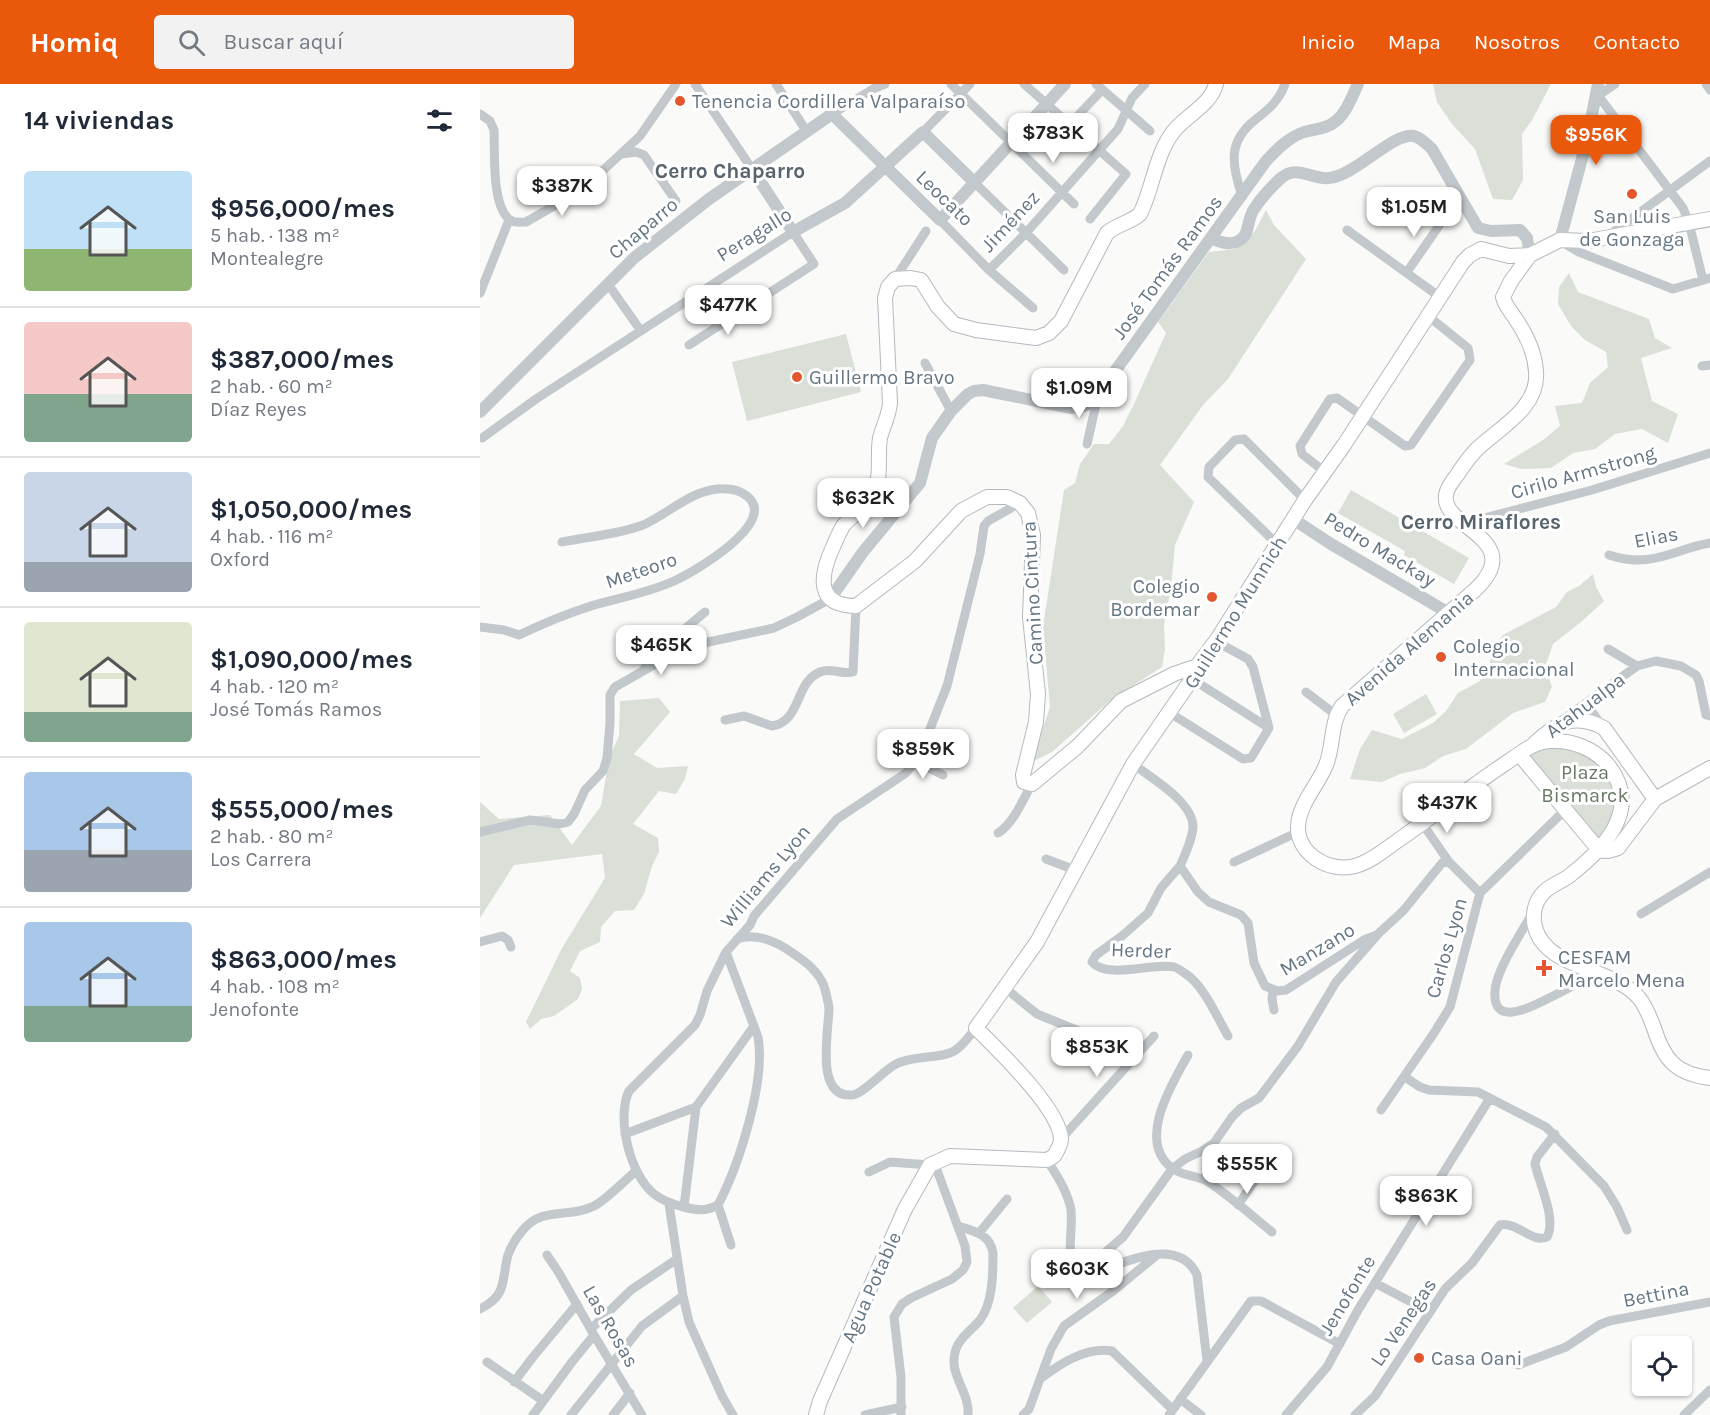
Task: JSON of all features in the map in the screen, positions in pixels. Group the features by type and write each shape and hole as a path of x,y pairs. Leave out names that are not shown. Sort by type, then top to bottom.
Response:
{"main road":[{"path":"856,606 846,606 830,599 824,584 825,566 842,528 868,503 878,481 880,438 888,418 890,403 885,298 888,287 895,279 921,280 938,307 954,324 1029,339 1049,333 1061,321 1107,233 1117,225 1135,219 1140,214 1158,162 1170,136 1210,96 1216,84"},
{"path":"1530,255 1560,240 1588,241 1710,219"},
{"name":"Guillermo Munnich","path":"976,1028 1037,942 1133,764 1192,680 1197,666 1463,262 1476,250 1486,249 1509,256 1530,255"},
{"name":"Avenida Alemania","path":"1298,832 1301,812 1327,764 1336,715 1342,706 1482,583 1489,573 1492,561 1490,550 1465,523 1449,510 1446,493 1476,450 1519,413 1528,402 1534,388 1537,375 1531,347 1503,297 1511,281 1530,255"},
{"name":"Camino Cintura","path":"856,606 915,561 962,511 987,497 1007,497 1020,502 1028,513 1033,535 1030,617 1038,694 1036,722 1023,775 1024,782 1032,784"},
{"path":"1032,784 1078,746 1121,701 1174,674 1197,666"},
{"path":"1557,724 1580,721 1590,722 1604,728 1655,799"},
{"name":"Atahualpa","path":"1534,745 1557,724"},
{"path":"1298,832 1299,841 1314,858 1336,868 1356,866 1374,857 1461,793 1534,745 1554,741 1578,745 1597,755 1614,773 1621,793 1621,812 1614,829 1599,850 1567,877 1544,892 1536,902 1535,929 1551,951 1616,982 1639,998 1670,1061 1687,1074 1710,1078"},
{"path":"1519,754 1564,811 1599,850 1608,851 1618,848 1655,799 1710,768"},
{"path":"932,1164 950,1156 1047,1160 1054,1156 1061,1138 1054,1119 1040,1098 1009,1061 976,1028"},
{"name":"Agua Potable","path":"816,1415 820,1401 905,1209 932,1164"}],"street":[{"path":"480,114 490,122 494,130 497,198 509,220 517,223 526,222 582,190 640,136 676,84"},
{"path":"689,345 814,264 695,84"},
{"path":"776,84 807,132"},
{"name":"Chaparro","path":"480,412 634,258 709,199 752,169 872,86 885,84"},
{"path":"951,84 1074,204"},
{"name":"Peragallo","path":"482,438 536,399 793,232 845,203 923,132 970,84"},
{"path":"1024,84 1097,151 1126,174 1090,219"},
{"path":"940,220 1065,84"},
{"name":"Jiménez","path":"989,270 1118,129 1132,98 1145,84"},
{"path":"1242,197 1234,170 1233,152 1237,140 1246,127 1275,104 1285,84"},
{"name":"José Tomás Ramos","path":"1097,400 1108,381 1266,161 1286,141 1336,121 1346,109 1358,84"},
{"path":"1598,91 1615,84"},
{"path":"1706,84 1710,90"},
{"path":"1069,125 1099,87 1150,131"},
{"path":"1598,91 1683,208 1706,279 1673,289 1579,252 1560,240 1598,91"},
{"name":"Leocato","path":"832,114 989,270 1033,308"},
{"path":"923,132 1024,234 1064,270"},
{"path":"1212,238 1220,243 1229,244 1238,241 1245,235 1249,219 1258,204 1287,174 1301,171 1323,178 1336,177 1398,140 1412,135 1432,149 1478,228 1491,231 1520,230 1527,238 1530,255"},
{"path":"621,154 636,152 644,155 676,201"},
{"path":"1605,238 1710,161"},
{"path":"480,292 509,220"},
{"path":"1407,272 1443,220"},
{"path":"1347,230 1440,297"},
{"path":"895,279 926,231"},
{"path":"608,284 641,331"},
{"path":"1325,472 1302,454 1299,446 1330,399 1337,398 1405,446 1412,445 1470,360 1468,348 1428,316"},
{"path":"926,363 951,411"},
{"path":"480,832 530,820 560,824 568,822 585,790 603,771 607,758 610,694 615,687 685,647 774,628 830,599 863,552 920,483 932,438 962,399 974,391 1000,393 1071,408 1084,406 1097,400"},
{"path":"1086,444 1097,400"},
{"path":"1277,544 1209,477 1209,467 1235,440 1244,439 1305,500"},
{"name":"Cirilo Armstrong","path":"1465,523 1593,490 1710,453"},
{"name":"Meteoro","path":"480,627 504,630 519,635 548,621 590,606 673,582 704,565 740,536 751,524 755,514 753,504 748,497 737,490 713,489 675,505 643,525 562,542"},
{"name":"Williams Lyon","path":"718,1205 736,1164 750,1119 760,1051 754,1026 726,952 837,819 906,773 920,754 947,686 980,554 984,526 988,521 1020,502"},
{"name":"Pedro Mackay","path":"1293,519 1331,544 1448,612"},
{"name":"Elias","path":"1609,555 1626,561 1661,558 1710,543"},
{"path":"724,720 744,716 776,726 790,716 802,687 813,676 822,671 831,670 845,674 853,672 856,606"},
{"path":"644,670 649,659 705,612"},
{"path":"1170,713 1243,759 1251,758 1269,728 1251,662 1215,641"},
{"name":"Atahualpa","path":"1608,649 1637,666"},
{"name":"Atahualpa","path":"1557,724 1637,666 1656,662 1669,663 1696,675 1703,709 1706,715 1710,716"},
{"path":"1192,680 1269,728"},
{"path":"1305,692 1336,715"},
{"path":"1586,703 1604,728"},
{"path":"915,761 943,775"},
{"path":"1133,764 1182,802 1189,812 1193,826 1180,866"},
{"path":"998,833 1003,830 1032,784"},
{"name":"Carlos Lyon","path":"1380,1110 1405,1077 1449,1007 1480,893 1564,811"},
{"path":"1422,823 1449,862 1480,893"},
{"path":"1234,862 1298,832"},
{"path":"1046,859 1076,870"},
{"path":"1075,1271 1100,1257 1124,1237 1172,1169 1214,1143 1241,1108 1259,1098 1298,1046 1336,982 1379,933 1403,911 1442,863 1449,862"},
{"name":"Herder","path":"1180,866 1161,888 1148,914 1096,955 1092,962 1095,965 1116,970 1173,966 1186,973 1198,985 1228,1036"},
{"name":"Manzano","path":"1180,866 1198,892 1209,902 1241,915 1248,922 1254,963 1262,983 1273,990 1282,991 1290,988 1364,940 1379,933"},
{"path":"1641,914 1710,872"},
{"path":"1534,909 1498,976 1495,1002 1500,1008 1517,1012 1531,1007 1571,987 1587,969"},
{"path":"735,939 754,935 777,943 817,974 823,984 829,1007 826,1070 834,1088 841,1094 852,1095 860,1092 883,1072 904,1060 955,1051 976,1028"},
{"path":"480,942 502,936 508,940 511,947"},
{"path":"726,952 695,1025 629,1091 625,1100 626,1134 630,1154 636,1171 652,1193 669,1204 703,1211 718,1205 731,1245"},
{"path":"1005,988 1038,1014 1079,1031"},
{"name":"Manzano","path":"1273,990 1274,1010"},
{"path":"684,1207 696,1107 754,1026"},
{"path":"1061,1138 1154,1036"},
{"path":"1188,1055 1169,1090 1155,1136 1161,1155 1172,1169 1205,1180 1272,1232"},
{"path":"1405,1077 1429,1090 1469,1090 1536,1120 1555,1134 1604,1186 1627,1230"},
{"name":"Jenofonte","path":"1286,1415 1326,1367 1375,1283 1490,1098"},
{"path":"626,1134 696,1107"},
{"name":"Lo Venegas","path":"1355,1415 1375,1396 1445,1289 1472,1263 1500,1226 1512,1225 1538,1238 1545,1239 1549,1234 1551,1227 1549,1215 1534,1164 1537,1156 1555,1134"},
{"path":"1047,1160 1068,1195 1071,1218 1070,1256 1075,1271 1088,1276 1129,1260 1159,1254 1180,1258 1194,1269 1197,1275 1207,1361"},
{"path":"865,1415 902,1411 901,1377 894,1317 902,1304 952,1279 963,1270 967,1262 958,1226 932,1164 890,1162 869,1172"},
{"path":"1238,1205 1264,1167"},
{"path":"480,1309 498,1298 505,1281 510,1250 522,1231 531,1222 553,1213 580,1210 595,1205 636,1171"},
{"path":"979,1233 1006,1199"},
{"path":"669,1204 683,1296 692,1329 733,1415"},
{"path":"958,1226 987,1237 992,1245 993,1259 988,1301 984,1314 957,1346 954,1365 957,1380 968,1401 968,1415"},
{"path":"1023,1415 1029,1409 1051,1348 1064,1326 1159,1254"},
{"name":"Las Rosas","path":"547,1255 642,1415"},
{"path":"533,1415 592,1332 632,1290 652,1274 677,1259"},
{"path":"1375,1283 1430,1312"},
{"path":"571,1415 642,1326 683,1296"},
{"path":"1040,1379 1065,1361 1100,1351 1112,1351 1170,1412 1254,1299 1340,1344"},
{"name":"Bettina","path":"1518,1365 1566,1347 1609,1321 1710,1302"},
{"path":"514,1382 577,1304"},
{"path":"487,1362 542,1400"},
{"path":"1684,1415 1710,1390"},
{"path":"613,1415 630,1393"},
{"path":"1180,1399 1201,1415"}],"green space":[{"path":"1433,84 1551,84 1522,134 1523,180 1512,200 1493,199 1475,149 1452,124 1437,102"},
{"path":"1266,210 1274,225 1306,259 1228,379 1203,405 1160,465 1194,502 1175,545 1164,625 1165,649 1162,667 1112,699 1052,752 1032,762 1050,707 1043,627 1064,490 1075,483 1080,464 1094,444 1109,444 1123,426 1166,333 1158,322 1209,252 1234,249 1255,231"},
{"path":"1569,273 1578,292 1649,319 1655,338 1672,348 1641,358 1652,401 1678,414 1668,443 1642,429 1615,434 1595,449 1573,453 1551,468 1521,469 1504,464 1543,440 1560,426 1555,406 1582,403 1590,383 1608,367 1606,352 1585,340 1571,326 1558,304 1559,287"},
{"name":"Guillermo Bravo","path":"846,334 861,392 747,421 732,362"},
{"path":"1351,490 1469,558 1454,584 1404,555 1405,551 1338,513"},
{"path":"1593,574 1596,587 1604,601 1553,644 1545,667 1552,687 1545,702 1513,713 1466,749 1443,756 1425,768 1400,774 1382,782 1350,779 1360,749 1372,730 1402,739 1433,723 1446,711 1458,693 1480,681 1489,666 1493,648 1503,635 1556,607 1567,592 1579,586"},
{"path":"1426,694 1437,714 1404,733 1393,714"},
{"path":"659,698 670,712 634,754 657,768 688,766 685,779 676,794 659,791 633,824 658,838 659,852 652,866 644,894 634,910 615,911 601,927 600,942 580,951 570,971 580,978 582,989 578,999 554,1016 541,1019 530,1029 526,1022 562,948 605,878 602,854 514,865 480,918 480,802 499,819 550,815 572,845 601,806 609,758 619,736 620,701"},
{"name":"Plaza Bismarck","path":"1558,742 1603,762 1618,791 1617,816 1599,843 1525,754"},
{"path":"1038,1286 1052,1302 1027,1323 1013,1308"}],"place":[{"name":"Tenencia Cordillera Valparaíso","path":"680,101"},
{"name":"San Luis de Gonzaga","path":"1632,194"},
{"name":"Guillermo Bravo","path":"797,377"},
{"name":"Colegio Bordemar","path":"1212,597"},
{"name":"Colegio Internacional","path":"1441,657"},
{"name":"CESFAM Marcelo Mena","path":"1544,968"},
{"name":"Casa Oani","path":"1419,1358"}],"district":[{"name":"Cerro Chaparro","path":"730,171"},
{"name":"Cerro Miraflores","path":"1481,522"}]}
